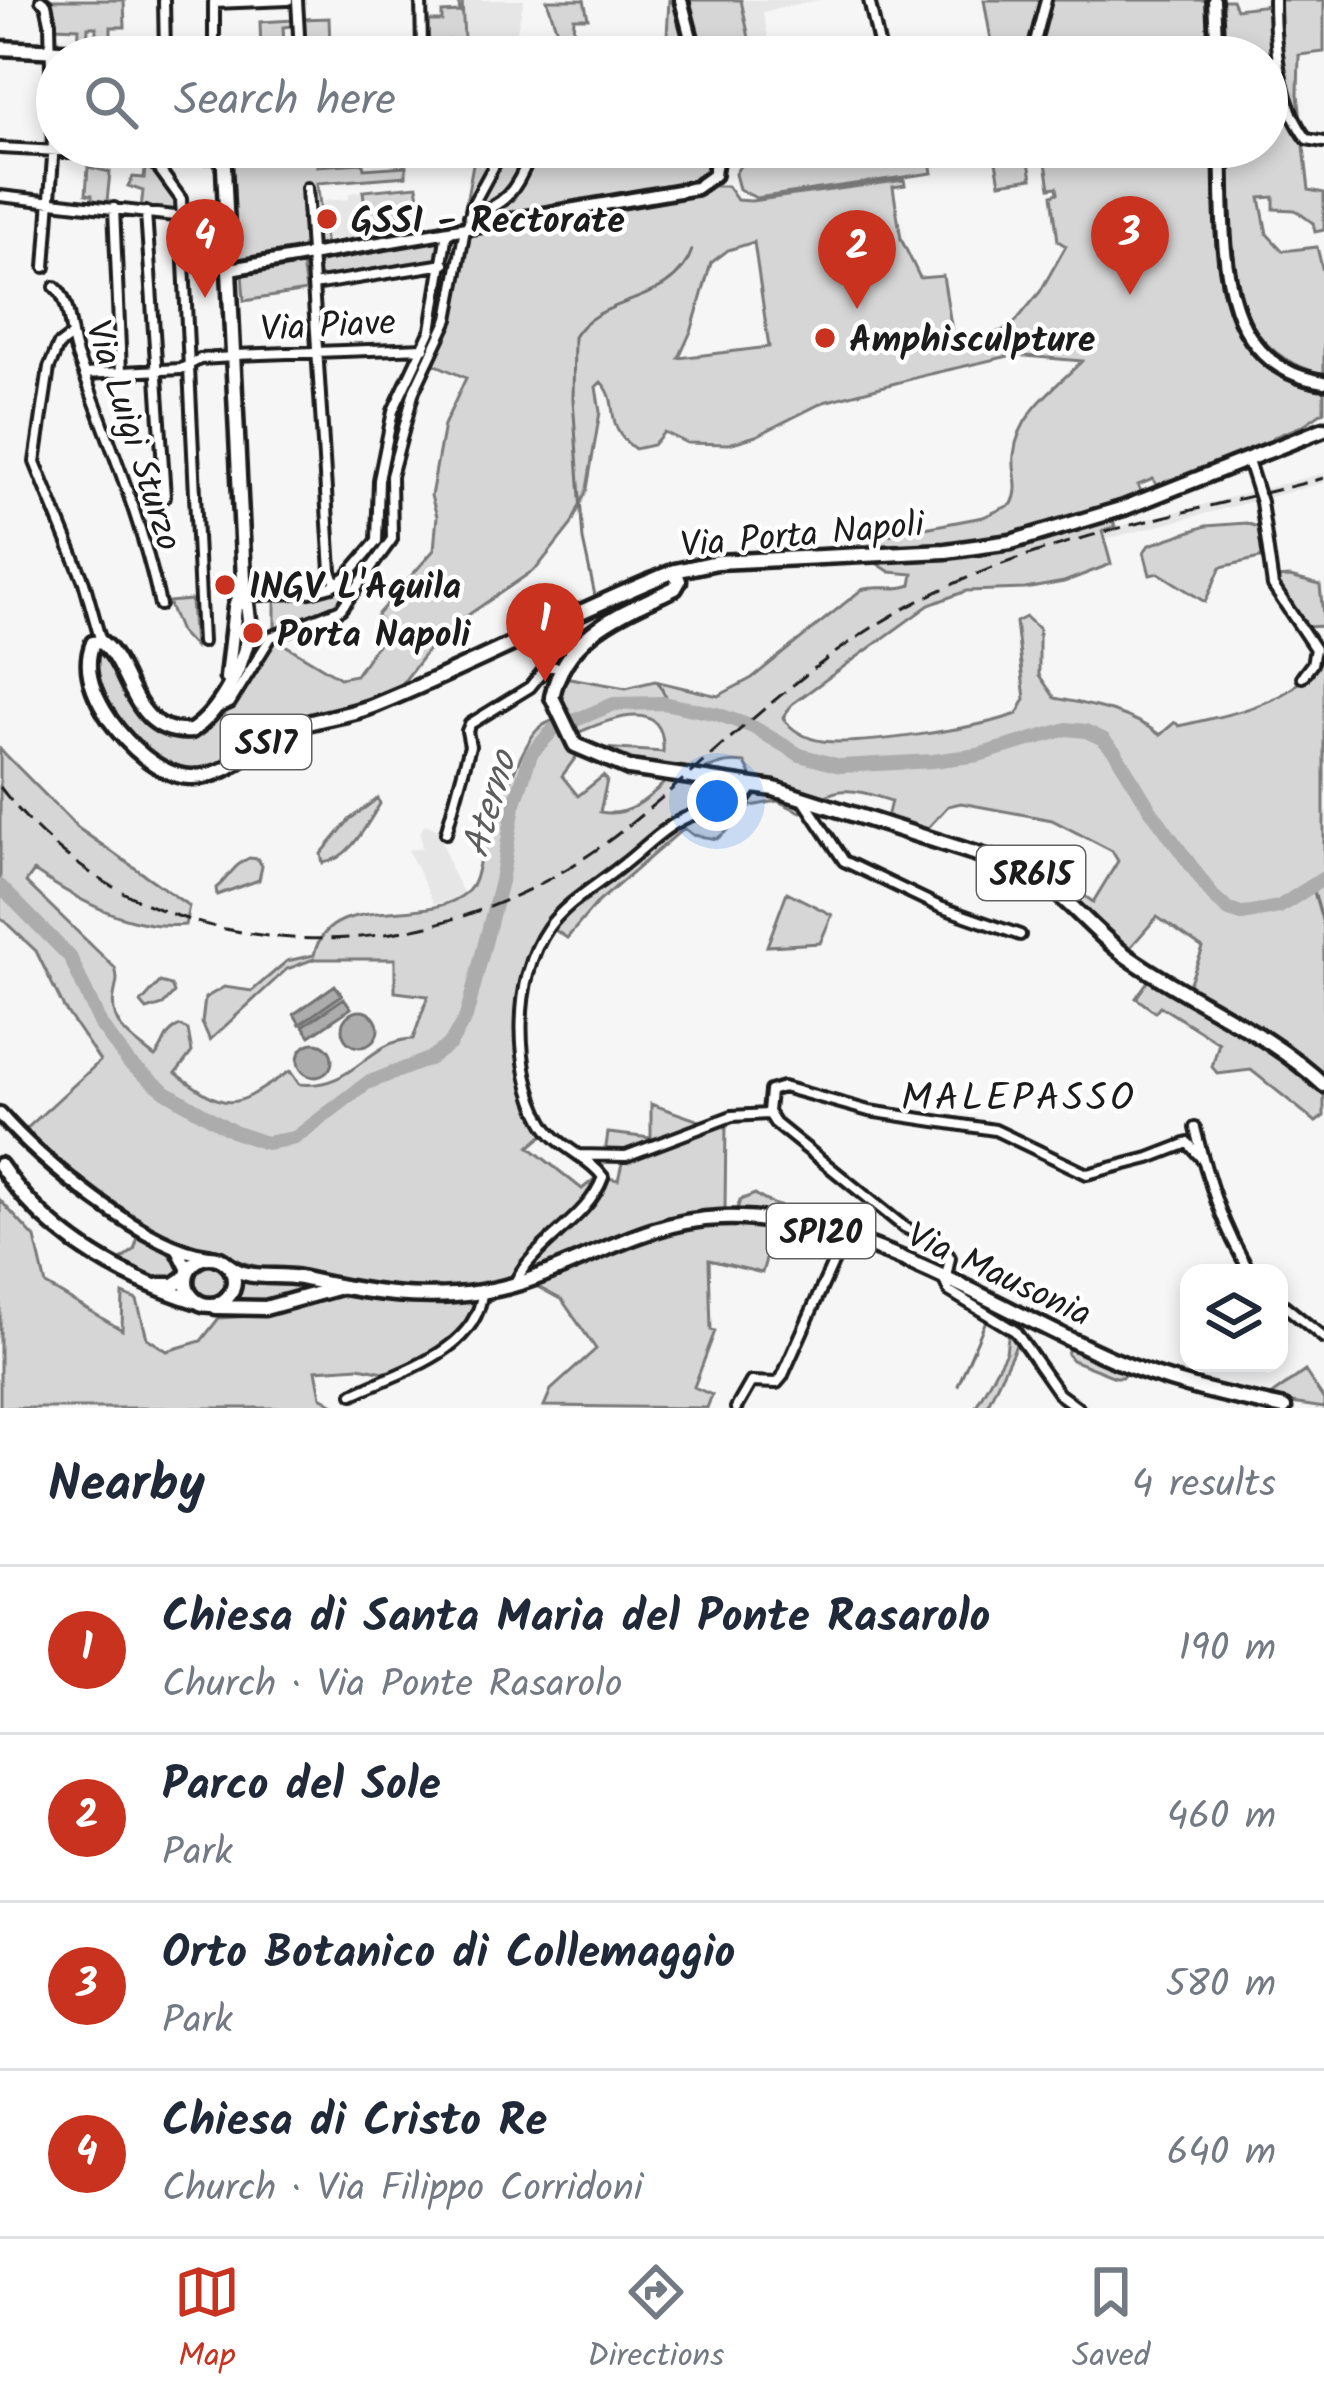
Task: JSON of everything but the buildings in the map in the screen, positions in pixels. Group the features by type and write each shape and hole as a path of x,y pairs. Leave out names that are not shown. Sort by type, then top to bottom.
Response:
{"main road":[{"path":"681,0 690,36"},
{"path":"1214,0 1215,36"},
{"path":"0,48 36,49"},
{"name":"SS17","path":"222,694 244,579 238,356 224,168"},
{"path":"230,265 310,256 447,232 467,224 699,187 715,168"},
{"path":"1222,168 1229,286 1239,320 1252,342 1275,363 1300,377 1324,382"},
{"name":"Via Porta Napoli","path":"101,642 91,646 89,670 95,693 112,722 157,764 182,776 203,776 232,765 290,728 380,704 675,571 717,562 946,551 1011,542 1114,512 1324,429"},
{"name":"SR615","path":"675,571 679,580 675,588 602,625 579,643 563,667 553,693 568,736 579,748 609,762 682,778 754,784 804,797 1028,872 1123,953 1277,1048 1324,1085"},
{"name":"SS17","path":"101,642 110,650 134,698 162,724 188,732 215,709 249,631 243,597"},
{"path":"0,1114 57,1170 107,1206 170,1242 230,1266 235,1280 231,1294 220,1303 201,1303 187,1290 185,1257 170,1242"},
{"path":"0,1165 40,1215 110,1266 176,1285 197,1260 209,1256"},
{"name":"Via Mausonia","path":"230,1266 245,1275 432,1297 515,1284 635,1235 705,1219 770,1221 844,1238 1146,1372 1191,1388 1285,1408"},
{"name":"Via Mausonia","path":"110,1266 142,1283 201,1303 265,1308 338,1288"}],"street":[{"path":"40,0 50,17 51,36"},
{"path":"164,0 164,36"},
{"path":"213,36 214,2 293,0 298,36"},
{"path":"421,0 422,36"},
{"path":"1274,0 1276,36"},
{"path":"871,2 878,36"},
{"path":"1037,36 1045,4"},
{"path":"1288,97 1307,139 1324,142"},
{"path":"0,148 36,151"},
{"path":"45,267 52,168"},
{"path":"155,168 174,185 184,217 202,642"},
{"path":"215,709 230,703 273,636 341,609 392,539 389,484 394,460 414,391 447,324 467,224 494,168"},
{"path":"467,224 517,188 526,168"},
{"path":"307,188 331,571 336,584"},
{"path":"0,196 184,217"},
{"path":"114,208 121,372"},
{"path":"146,212 165,497"},
{"path":"243,597 316,591 336,584 378,537 380,479 393,411 425,348 436,314 447,232"},
{"path":"186,262 230,265"},
{"path":"313,285 444,263"},
{"name":"Via Luigi Sturzo","path":"55,287 66,299 70,337 160,605"},
{"path":"70,337 58,346 49,368 34,462 84,582 101,642"},
{"name":"Via Piave","path":"84,374 157,370 238,356 425,348"},
{"path":"1247,459 1261,502 1273,586 1315,649 1302,677"},
{"path":"446,833 470,746 470,724 530,688 546,667 563,667"},
{"path":"515,1284 600,1185 601,1174 560,1144 541,1118 521,1043 522,1004 544,934 561,914 674,824 697,812 744,800 752,794 754,784"},
{"path":"804,797 838,854 849,863 940,907 1019,935"},
{"path":"768,1114 770,1091 779,1086 869,1111 995,1130 1087,1174 1186,1143 1195,1146 1203,1160"},
{"path":"578,1156 626,1156 732,1116 768,1114 904,1227 946,1249 949,1291 1019,1335 1061,1397 1078,1408"},
{"path":"1195,1128 1203,1160 1246,1264"},
{"path":"736,1408 751,1382 776,1383 782,1377 844,1238"},
{"path":"353,1394 456,1341 476,1318 482,1291"},
{"path":"1288,1308 1324,1338"}],"shaded area":[{"path":"46,0 124,0 125,27 111,27 111,36 96,36 96,27 88,27 88,36 79,36 79,28 54,27"},
{"path":"458,0 462,0 464,36 425,36 424,3 426,21 442,21 442,13 460,12"},
{"path":"462,0 524,0 516,36 464,36"},
{"path":"547,0 584,0 588,18 574,18 573,33 557,31"},
{"path":"669,0 676,0 685,36 667,36"},
{"path":"688,0 741,0 749,36 697,36"},
{"path":"741,0 819,0 763,12 768,36 749,36"},
{"path":"984,0 1040,0 1042,10 1034,36 990,36"},
{"path":"1052,0 1206,0 1208,36 1042,36"},
{"path":"1222,0 1232,0 1236,9 1278,4 1278,0 1324,0 1324,52 1299,55 1298,94 1309,190 1324,193 1324,230 1315,232 1313,223 1295,210 1274,209 1274,197 1260,198 1267,234 1283,251 1317,247 1324,276 1324,374 1288,361 1263,341 1247,315 1232,251 1230,168 1288,168 1288,36 1223,36"},
{"path":"329,18 330,36 303,36 302,19"},
{"path":"293,20 293,26 283,27 284,36 260,36 260,22"},
{"path":"88,168 110,172 107,202 86,194"},
{"path":"145,168 151,168 178,200 180,214 141,209 143,191 128,186 133,177 144,178"},
{"path":"229,168 406,168 406,176 317,183 326,247 243,263 234,257"},
{"path":"472,168 708,168 706,177 715,186 727,186 737,200 751,201 904,180 905,185 893,187 901,239 920,278 943,276 955,349 1011,327 1040,292 1066,246 1058,241 1052,195 1058,193 1057,187 1050,188 1047,168 1214,168 1219,268 1234,324 1249,349 1271,369 1296,384 1324,390 1324,411 1274,437 1275,443 1159,490 1153,479 1138,485 1143,496 1112,517 1115,527 1102,531 1111,564 1064,582 966,591 929,605 792,704 783,718 805,736 840,742 920,735 1017,714 1025,699 1016,622 1026,617 1039,629 1039,675 1055,698 1123,715 1160,735 1175,722 1179,726 1221,716 1275,698 1324,662 1324,1078 1278,1042 1188,987 1203,948 1157,917 1128,950 1066,897 1074,888 1093,902 1118,861 1112,851 1052,820 961,803 948,806 926,830 887,818 891,801 844,791 824,796 801,812 777,801 736,809 739,821 717,839 693,835 684,828 596,904 567,938 547,925 519,1008 517,1036 546,1133 529,1147 582,1189 598,1176 618,1180 623,1159 605,1153 608,1133 651,1138 651,1104 711,1125 726,1121 725,1211 630,1231 497,1283 453,1289 358,1287 262,1268 172,1236 103,1198 22,1133 100,1061 64,1008 36,951 0,917 0,749 78,828 189,906 185,925 145,923 87,903 34,871 26,882 115,968 113,1007 125,1032 155,1057 170,1032 180,1026 188,1030 192,1052 176,1073 222,1101 244,1099 290,1071 299,1084 334,1080 384,1047 413,1039 428,996 395,992 395,959 314,959 287,969 210,1040 202,1023 205,998 224,987 252,991 287,961 314,955 323,935 339,922 429,908 468,891 524,751 539,728 556,719 565,740 579,753 562,776 578,796 603,776 607,780 600,812 628,810 666,781 696,785 695,803 721,805 752,797 757,787 745,763 676,771 586,747 663,752 655,722 644,717 616,719 572,735 556,698 564,677 626,688 655,681 718,696 752,678 861,590 911,585 913,574 890,572 858,551 858,545 872,538 983,517 1012,504 1014,455 1022,427 1082,361 1013,355 824,402 756,436 729,444 687,443 664,432 653,445 635,449 618,431 601,382 596,387 600,412 587,489 571,525 537,568 440,634 399,688 331,713 208,770 185,770 164,763 127,734 113,714 97,671 96,649 106,652 130,698 176,735 193,734 222,716 275,639 340,678 356,675 389,627 376,616 434,550 437,516 431,496 444,425 466,378 432,363 453,311 472,220 463,220","holes":["754,242 769,347 679,358 711,263 728,250"]},
{"path":"739,168 931,168 932,173 756,198 739,189 735,174"},
{"path":"997,168 1030,168 1032,178 1000,183"},
{"path":"417,186 424,226 369,236 363,191"},
{"path":"363,191 369,236 326,240 321,230 323,201 349,199 349,193"},
{"path":"217,203 219,238 208,257 194,259 188,205"},
{"path":"444,237 440,261 319,280 317,261"},
{"path":"302,263 306,291 244,301 242,272"},
{"path":"1324,473 1324,483 1103,540 1102,531"},
{"path":"1246,523 1261,528 1264,557 1221,567 1205,602 1159,573 1150,575 1144,552 1149,545 1206,526"},
{"path":"1276,578 1320,585 1324,626 1306,627 1278,590"},
{"path":"339,588 346,593 333,611 275,629 275,598 319,596"},
{"path":"191,600 194,647 180,632 168,602"},
{"path":"378,798 380,804 356,840 341,855 323,863 321,854 350,819"},
{"path":"425,824 439,830 464,894 456,899 434,904 408,850 422,848 420,833"},
{"path":"249,858 258,859 262,866 259,880 217,895 216,888"},
{"path":"787,892 832,915 820,943 767,946"},
{"path":"1151,977 1241,1030 1305,1075 1324,1092 1324,1116 1316,1122 1251,1070 1218,1074 1212,1067 1219,1043 1160,1006 1155,1012 1136,998"},
{"path":"160,982 171,985 174,993 163,1005 147,1010 141,1003"},
{"path":"335,985 342,995 300,1024 294,1014"},
{"path":"344,998 351,1008 310,1036 303,1026"},
{"path":"360,1011 373,1016 378,1029 373,1042 360,1047 347,1042 342,1029 347,1016"},
{"path":"315,1043 327,1048 332,1060 327,1072 315,1077 303,1072 298,1060 303,1048"},
{"path":"755,1194 824,1227 736,1212 740,1200"},
{"path":"0,1200 35,1238 46,1285 122,1330 123,1294 137,1300 147,1338 167,1351 201,1341 219,1318 268,1315 338,1293 391,1300 456,1300 686,1227 742,1223 775,1227 762,1273 709,1260 711,1330 715,1331 694,1387 712,1395 707,1408 544,1406 551,1390 596,1349 562,1300 536,1286 490,1299 476,1326 446,1354 389,1373 359,1367 316,1370 321,1397 339,1408 0,1408"},
{"path":"116,1220 155,1241 179,1264 177,1277 158,1282 104,1258 100,1251 120,1261 134,1250 138,1237"},
{"path":"210,1266 221,1270 225,1281 221,1292 210,1296 199,1292 195,1281 199,1270"},
{"path":"237,1278 280,1278 331,1288 274,1301 229,1301"},
{"path":"1009,1330 1017,1343 986,1408 975,1408 1006,1352"},
{"path":"1070,1345 1128,1372 1115,1377 1072,1360 1067,1354"},
{"path":"1305,1371 1324,1400 1324,1408 1266,1399"}],"waterway":[{"path":"596,600 583,540 573,399 574,337 600,313 669,282 692,250"},
{"path":"600,611 604,617"},
{"path":"658,682 670,705"},
{"name":"Aterno","path":"0,886 70,957 101,1025 129,1063 166,1092 234,1132 266,1143 295,1138 367,1083 429,1059 450,1044 466,1017 501,881 514,806 531,754 554,729 614,704 663,703 717,714 753,727 800,755 840,766 978,755 1067,729 1086,731 1115,752 1150,809 1213,896 1229,910 1242,914 1279,907 1324,878"},
{"path":"1313,888 1324,927"},
{"path":"958,1385 988,1316"}],"railway":[{"path":"0,787 46,838 99,879 192,920 278,937 331,939 435,924 534,887 580,860 624,829 797,682 909,606 957,582 1059,545 1324,478"}],"place":[{"name":"GSSI - Rectorate","path":"327,219"},
{"name":"Orto Botanico di Collemaggio","path":"1130,295"},
{"name":"Chiesa di Cristo Re","path":"205,298"},
{"name":"Parco del Sole","path":"857,309"},
{"name":"Amphisculpture","path":"825,338"},
{"name":"INGV L'Aquila","path":"225,585"},
{"name":"Porta Napoli","path":"253,633"},
{"name":"Chiesa di Santa Maria del Ponte Rasarolo","path":"545,682"}],"district":[{"name":"MALEPASSO","path":"1019,1096"}]}
